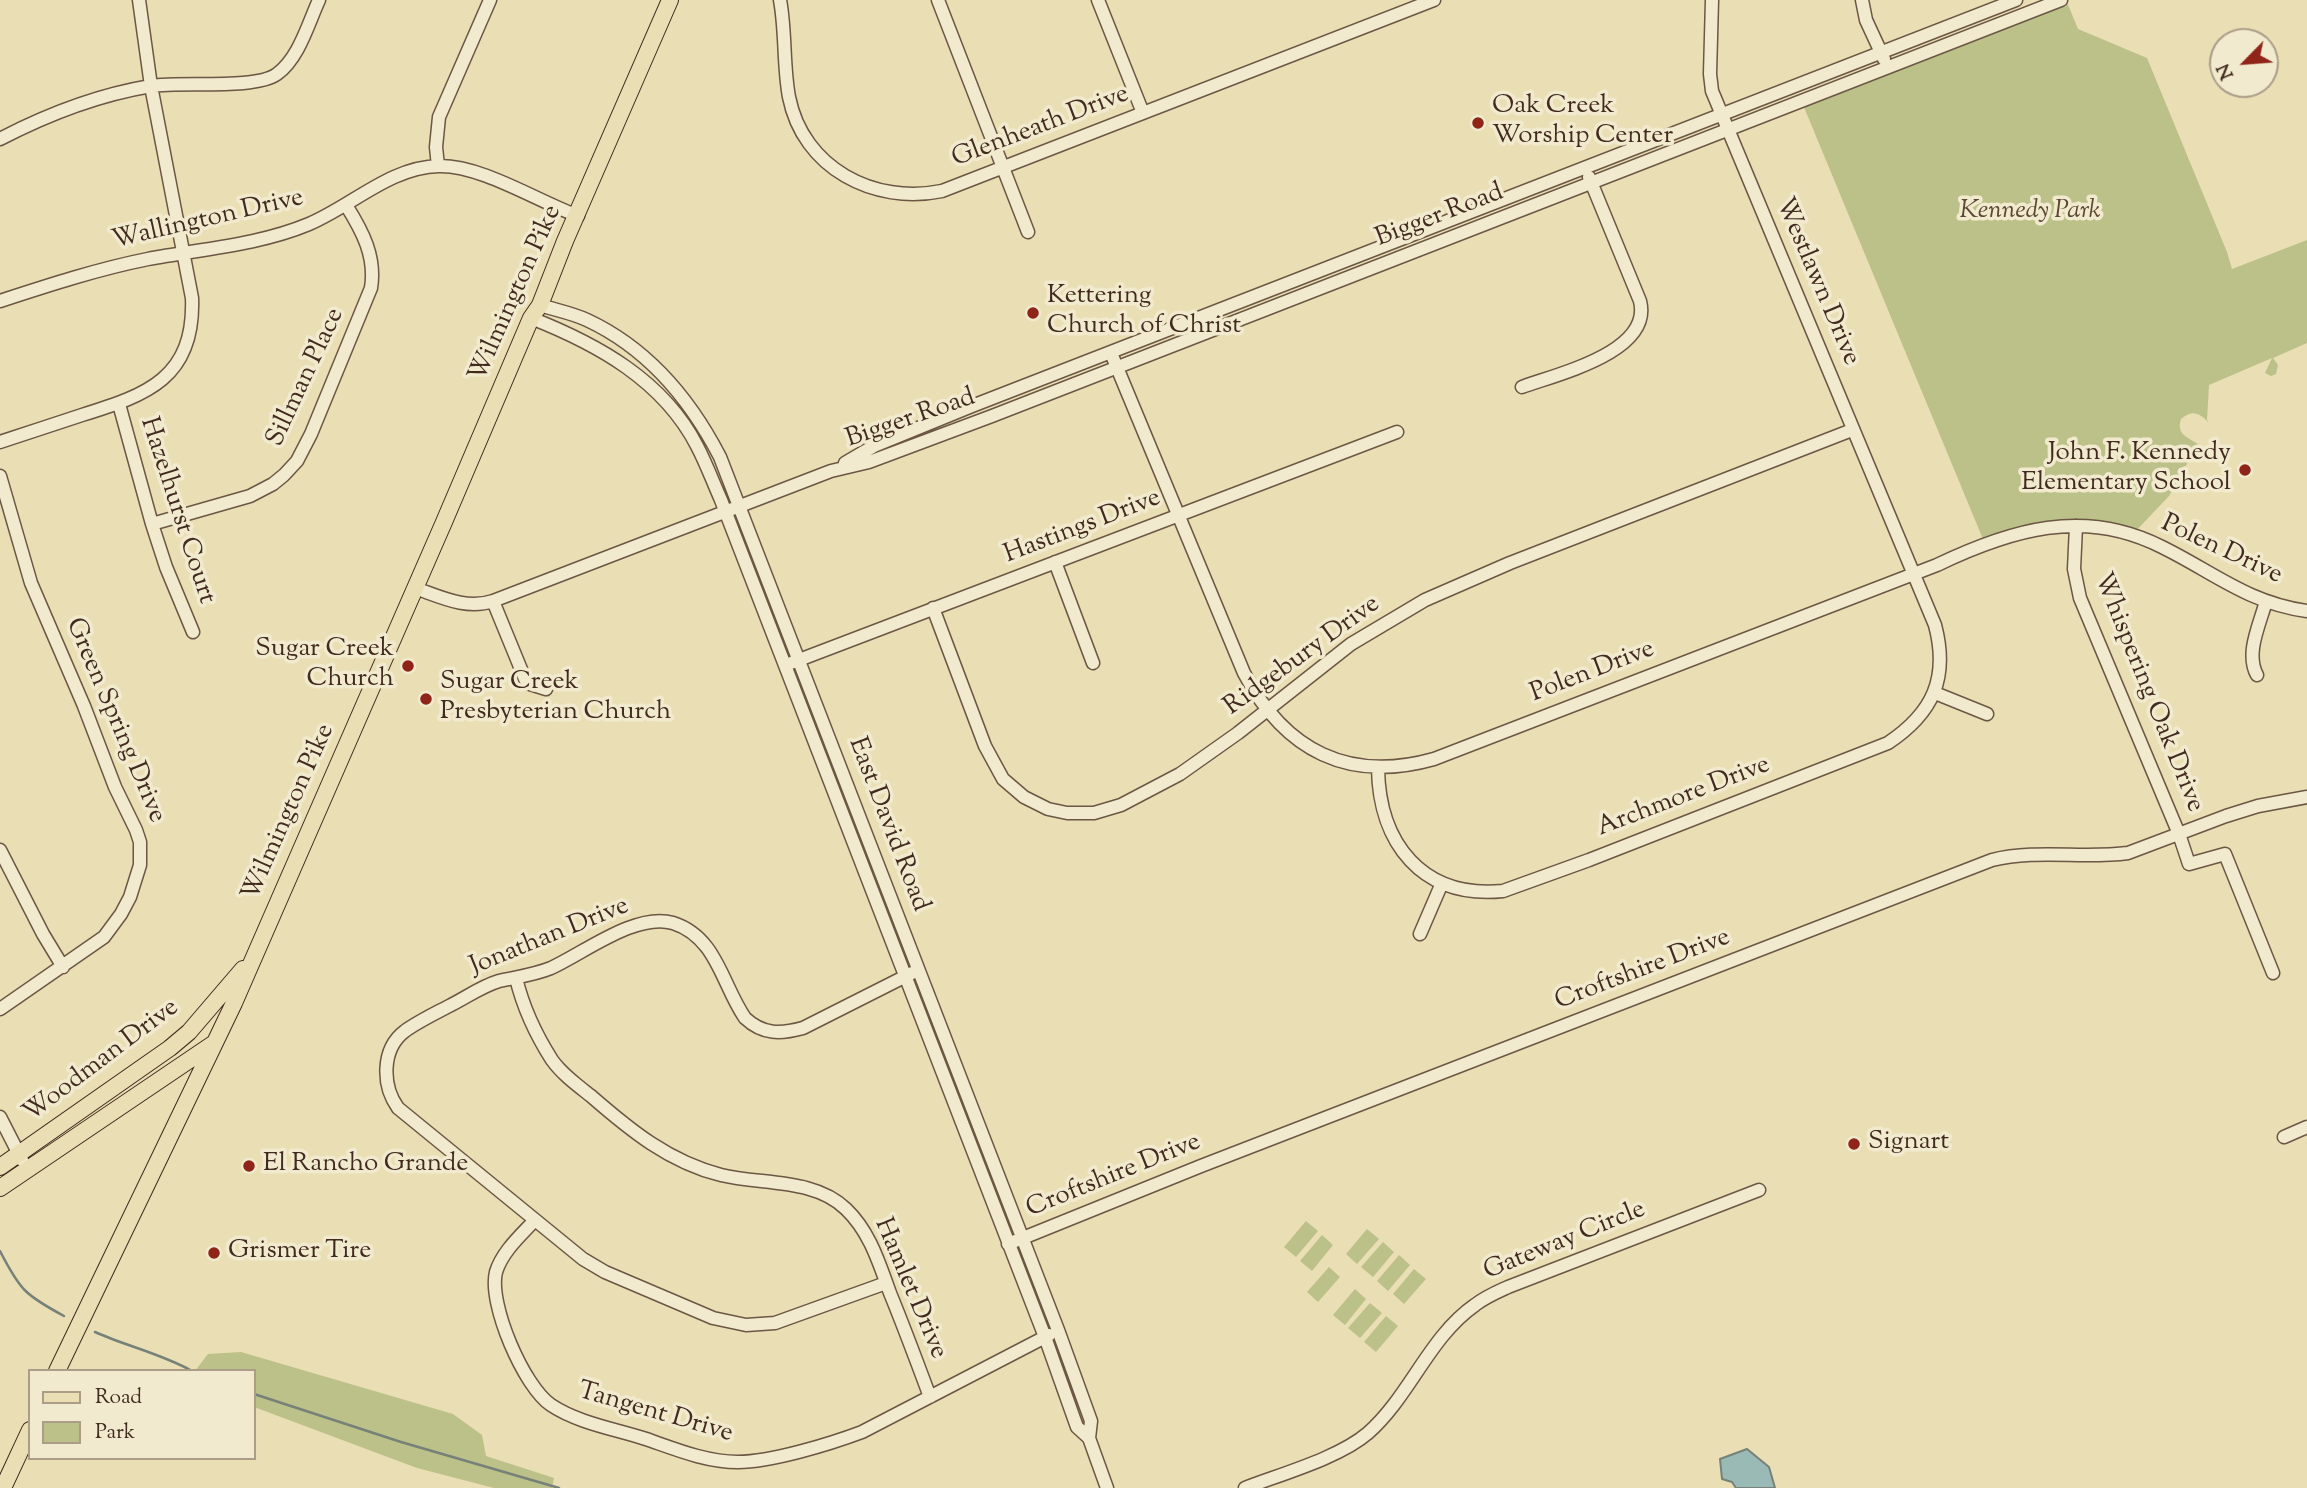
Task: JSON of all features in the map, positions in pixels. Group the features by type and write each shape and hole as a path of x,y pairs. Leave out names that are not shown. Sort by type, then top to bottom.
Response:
{"main road":[{"name":"Wilmington Pike","path":"58,1369 254,957 670,0"},
{"name":"Woodman Drive","path":"0,1167 168,1050 208,1011 254,957"},
{"name":"Woodman Drive","path":"0,1188 214,1044"},
{"path":"168,1050 179,1067"},
{"path":"69,1120 79,1136"},
{"path":"3,1488 28,1434"}],"street":[{"path":"0,442 119,404 146,392 167,376 182,353 190,331 192,312 183,253 151,86 139,0"},
{"path":"0,139 58,111 102,97 151,86 253,82 278,74 294,55 319,0"},
{"path":"438,166 436,147 439,117 490,0"},
{"name":"Glenheath Drive","path":"780,0 789,96 792,110 808,142 822,159 838,172 863,186 880,192 914,195 942,191 1434,0"},
{"path":"938,0 1028,232"},
{"path":"1098,0 1143,113"},
{"name":"Westlawn Drive","path":"1712,0 1710,74 1713,90 1852,430 1914,573"},
{"path":"1863,0 1866,20 1887,66"},
{"path":"2017,0 2024,15"},
{"name":"Bigger Road","path":"834,470 874,446 2017,0"},
{"name":"Bigger Road","path":"415,588 464,604 481,605 493,601 725,510 834,470 869,462 2061,0"},
{"name":"Wallington Drive","path":"0,301 91,272 293,230 402,174 438,166 472,171 578,216"},
{"path":"1522,387 1613,351 1629,338 1640,321 1640,300 1584,168"},
{"name":"Sillman Place","path":"152,524 262,491 284,475 297,461 311,434 372,288 373,266 370,253 362,232 346,205"},
{"name":"East David Road","path":"535,312 586,320 645,357 677,390 708,434 739,506 1058,1330 1091,1421 1089,1438 1107,1488"},
{"name":"East David Road","path":"535,312 559,329 621,362 675,411 696,444 725,510 1045,1337 1077,1427 1089,1438"},
{"name":"Polen Drive","path":"1111,353 1244,673 1266,710 1281,727 1306,745 1346,762 1378,768 1434,760 2009,534 2045,527 2096,528 2142,538 2161,546 2236,590 2307,611"},
{"name":"Hazelhurst Court","path":"119,404 152,524 192,632"},
{"name":"Ridgebury Drive","path":"933,608 985,746 997,770 1024,797 1048,809 1081,814 1094,813 1121,805 1180,774 1238,733 1351,644 1425,600 1510,563 1852,430"},
{"name":"Hastings Drive","path":"784,666 1397,432"},
{"name":"Green Spring Drive","path":"0,477 32,583 84,706 114,787 136,830 140,842 141,865 121,914 104,937 0,1009"},
{"name":"Whispering Oak Drive","path":"2076,526 2074,569 2080,598 2179,834 2189,864 2225,854 2273,973"},
{"path":"1055,562 1093,663"},
{"name":"Archmore Drive","path":"1378,768 1381,806 1391,835 1419,868 1442,883 1466,890 1503,891 1577,865 1888,743 1911,726 1935,693 1940,667 1938,638 1914,573"},
{"path":"493,601 525,679 530,684 546,690"},
{"path":"2256,676 2252,653 2266,601"},
{"path":"1935,693 1987,714"},
{"name":"Croftshire Drive","path":"1008,1244 1201,1166 1992,860 2022,854 2128,853 2258,806 2307,797"},
{"path":"0,850 63,967"},
{"path":"1420,934 1442,883"},
{"name":"Jonathan Drive","path":"534,1221 398,1108 389,1092 386,1069 390,1051 404,1032 486,986 550,968 622,931 654,921 674,923 697,936 714,957 745,1018 752,1025 766,1031 788,1032 803,1028 919,970"},
{"name":"Hamlet Drive","path":"516,978 525,1009 553,1060 569,1078 634,1133 679,1159 706,1170 737,1178 806,1188 835,1200 851,1214 864,1230 930,1397"},
{"path":"0,1118 28,1169"},
{"path":"2284,1137 2307,1127"},
{"name":"Gateway Circle","path":"1245,1488 1338,1452 1367,1433 1393,1404 1448,1330 1476,1304 1518,1283 1759,1190"},
{"path":"534,1221 570,1251 605,1272 725,1322 746,1325 775,1323 886,1283"},
{"name":"Tangent Drive","path":"534,1221 501,1261 495,1281 495,1297 520,1366 533,1387 545,1401 570,1415 696,1455 738,1462 767,1458 841,1440 862,1432 1058,1330"}],"green space":[{"name":"Kennedy Park","path":"2066,0 2078,29 2147,58 2232,269 2307,240 2307,343 2273,358 2278,365 2276,374 2271,376 2265,373 2272,358 2209,385 2209,423 2196,414 2189,414 2181,419 2181,432 2198,444 2169,496 2132,535 2076,526 1985,544 1801,100"},
{"path":"1306,1221 1318,1231 1296,1257 1284,1247"},
{"path":"1367,1229 1379,1239 1357,1264 1346,1254"},
{"path":"1322,1235 1333,1245 1312,1271 1300,1261"},
{"path":"1383,1242 1394,1252 1373,1277 1361,1267"},
{"path":"1399,1255 1410,1265 1388,1291 1377,1281"},
{"path":"1329,1267 1340,1277 1318,1302 1307,1292"},
{"path":"1414,1269 1426,1279 1404,1304 1393,1294"},
{"path":"1355,1289 1366,1299 1345,1325 1333,1315"},
{"path":"1370,1303 1382,1313 1360,1338 1348,1328"},
{"path":"1386,1316 1398,1326 1376,1352 1364,1342"},
{"path":"241,1352 453,1414 482,1435 486,1456 554,1478 552,1488 494,1488 417,1468 256,1408 256,1369 197,1369 208,1354"}],"water":[{"path":"1747,1449 1769,1467 1775,1488 1736,1488 1732,1482 1722,1479 1720,1459"}],"waterway":[{"path":"0,1251 25,1290 64,1316"},
{"path":"95,1332 188,1369"},
{"path":"256,1395 401,1442 559,1488"}],"place":[{"name":"Oak Creek Worship Center","path":"1478,123"},
{"name":"Kettering Church of Christ","path":"1033,313"},
{"name":"John F. Kennedy Elementary School","path":"2245,470"},
{"name":"Sugar Creek Church","path":"408,666"},
{"name":"Sugar Creek Presbyterian Church","path":"426,699"},
{"name":"Signart","path":"1854,1144"},
{"name":"El Rancho Grande","path":"249,1166"},
{"name":"Grismer Tire","path":"214,1253"}]}
